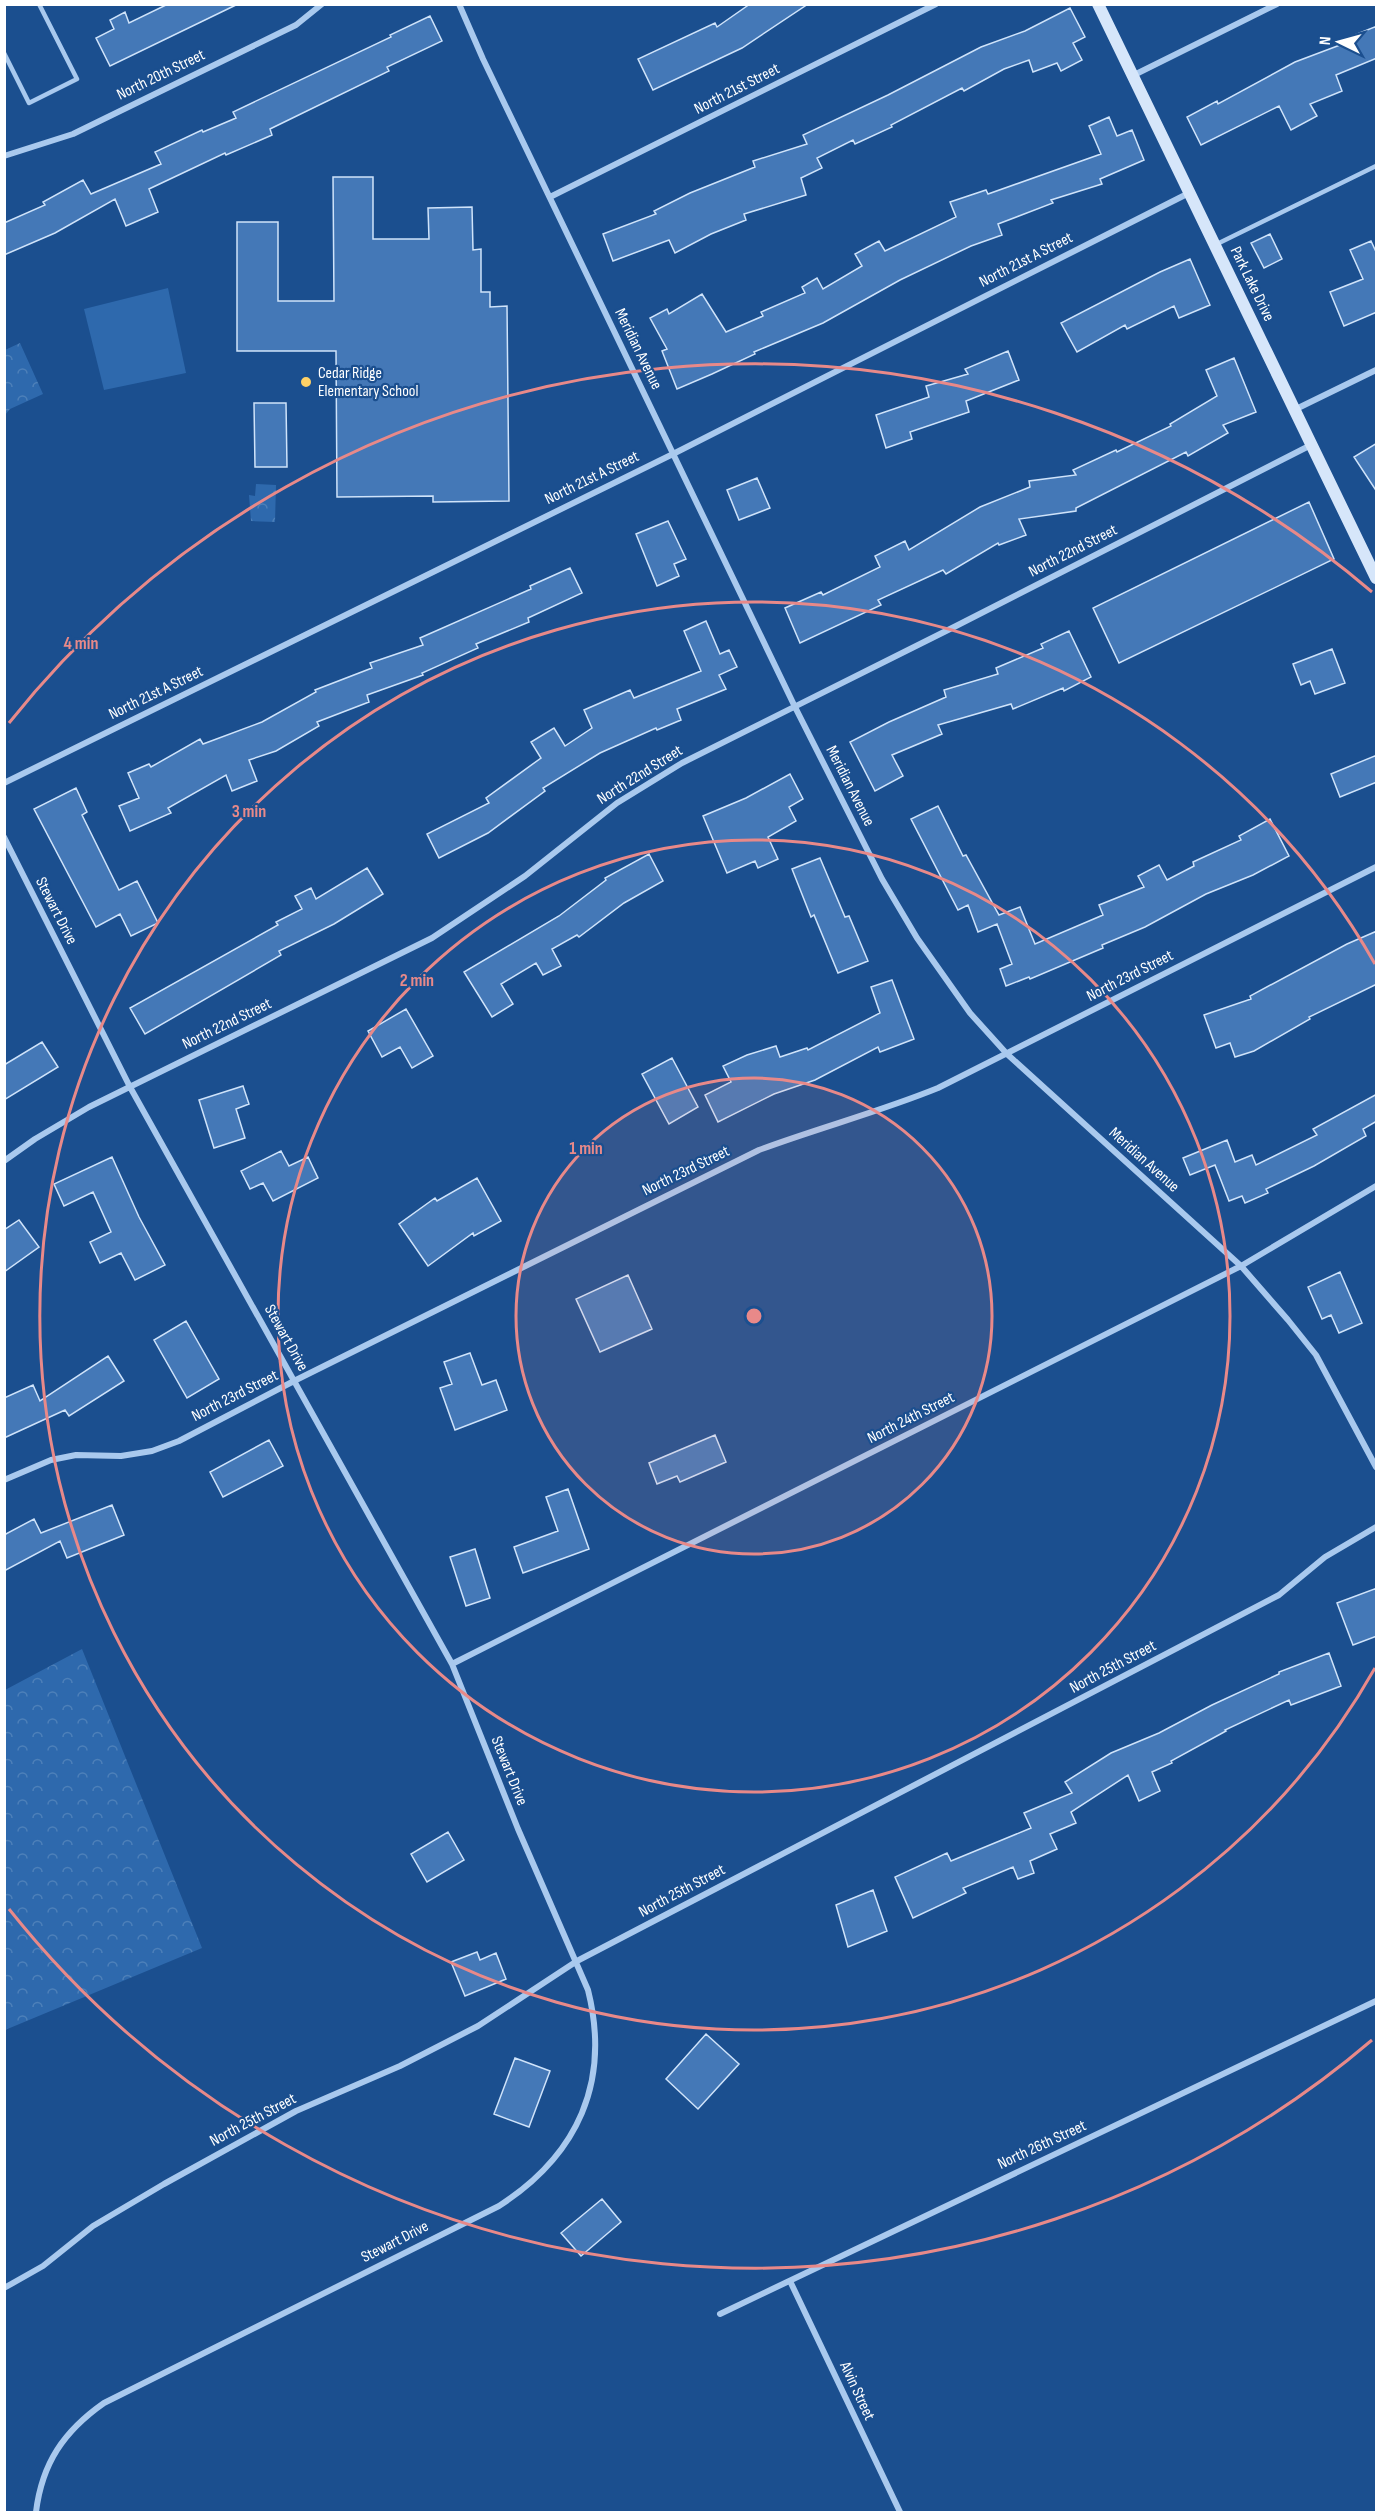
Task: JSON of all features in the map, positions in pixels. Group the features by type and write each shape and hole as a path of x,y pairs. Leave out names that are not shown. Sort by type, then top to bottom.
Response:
{"street":[{"name":"North 20th Street","path":"4,156 73,134 296,25 322,4"},
{"name":"Meridian Avenue","path":"459,4 795,707 882,879 917,938 970,1013 1007,1054 1241,1266 1316,1355 1377,1467"},
{"name":"North 21st Street","path":"550,197 936,4"},
{"name":"Park Lake Drive","path":"1098,4 1377,578"},
{"path":"1132,76 1277,4"},
{"name":"North 21st A Street","path":"4,783 673,454 1189,193"},
{"path":"1294,410 1377,369"},
{"name":"North 22nd Street","path":"4,1161 35,1139 89,1107 432,938 525,876 617,803 682,763 1311,445"},
{"name":"Stewart Drive","path":"4,837 130,1087 452,1664 518,1829 577,1961 593,2012 596,2037 594,2070 583,2110 572,2134 543,2173 521,2192 499,2206 104,2403 85,2416 68,2434 52,2457 38,2491 36,2512"},
{"name":"North 23rd Street","path":"4,1480 51,1460 76,1455 121,1456 152,1451 179,1441 294,1381 759,1150 805,1133 892,1107 938,1088 1377,867"},
{"name":"North 24th Street","path":"452,1664 1241,1266 1377,1186"},
{"name":"North 25th Street","path":"4,2288 43,2266 93,2226 164,2184 296,2111 400,2066 477,2026 577,1961 1279,1595 1325,1557 1377,1527"},
{"name":"North 26th Street","path":"720,2314 1377,2001"},
{"name":"Alvin Street","path":"790,2281 900,2512"}],"lane":[{"path":"4,53 29,103 77,79 39,4"},
{"path":"1215,246 1377,166"}],"green space":[{"path":"168,288 186,373 104,390 84,309"},
{"path":"20,343 43,394 10,409 5,415 5,350"},
{"path":"256,484 276,485 275,522 251,521 249,495 255,496"},
{"path":"82,1649 202,1948 5,2030 5,1690"}],"building":[{"path":"168,4 238,4 110,66 96,38 114,29 110,20 125,12 129,23"},
{"path":"750,4 808,4 742,48 653,90 638,59 715,23 717,27"},
{"path":"1070,8 1085,37 1073,43 1082,60 1061,71 1057,63 1033,72 1029,60 1004,69 964,91 962,88 891,125 892,127 855,144 853,140 817,158 822,168 801,178 806,195 744,214 746,220 711,234 675,253 669,240 613,261 603,234 656,214 654,211 690,193 755,167 753,161 807,144 803,135 888,95 981,47 1025,31"},
{"path":"430,16 442,41 387,67 389,71 270,129 272,135 226,155 225,153 149,189 158,212 126,226 115,199 55,233 4,255 4,223 45,205 43,202 83,180 91,194 161,164 155,152 202,130 203,132 236,118 233,112"},
{"path":"1377,26 1377,58 1336,75 1342,91 1310,104 1317,116 1291,130 1279,106 1201,145 1187,117 1217,101 1218,104 1295,62 1348,42 1347,38"},
{"path":"1109,117 1117,136 1132,130 1144,160 1100,179 1102,184 1051,200 1053,203 998,224 1002,235 971,246 900,280 823,323 754,352 755,354 677,389 662,351 667,349 650,318 667,309 669,314 702,294 726,332 763,316 761,312 805,293 802,287 817,278 823,289 862,266 855,254 879,241 885,251 956,217 950,202 986,190 988,194 1101,154 1089,126"},
{"name":"Cedar Ridge Elementary School","path":"333,177 373,177 373,239 429,239 428,208 472,207 473,250 481,249 481,292 490,292 490,307 507,306 509,501 433,502 433,496 337,497 336,351 237,351 237,222 278,222 278,301 334,301"},
{"path":"1270,234 1282,259 1264,268 1251,243"},
{"path":"1371,241 1377,254 1377,312 1344,326 1330,292 1363,279 1350,250"},
{"path":"1190,259 1210,305 1179,318 1174,306 1127,329 1125,325 1077,352 1061,323"},
{"path":"1008,351 1019,380 966,401 969,412 910,432 912,439 886,448 876,415 929,397 926,386 968,374 965,369"},
{"path":"1234,358 1256,412 1223,425 1228,433 1188,456 1186,452 1076,508 1076,511 1019,519 1026,535 999,545 998,543 946,574 943,570 878,600 881,605 800,643 785,608 821,592 823,595 880,567 875,556 905,541 909,550 980,507 1030,487 1029,481 1076,475 1073,470 1171,426 1170,424 1217,396 1206,370"},
{"path":"254,403 286,403 287,467 255,467"},
{"path":"1377,443 1377,492 1354,457"},
{"path":"757,478 770,508 739,520 727,490"},
{"path":"1309,502 1334,559 1119,663 1093,608"},
{"path":"668,521 686,559 674,564 679,576 657,586 636,534"},
{"path":"570,568 582,593 528,618 529,622 476,644 478,648 422,673 423,675 367,695 369,702 317,722 319,726 276,751 249,760 257,781 232,791 226,775 168,808 171,813 130,831 119,806 139,798 128,773 149,764 151,767 200,739 203,744 262,722 316,692 315,690 372,668 370,663 423,645 420,638 531,589 530,586"},
{"path":"706,621 720,654 729,650 737,667 719,675 726,689 677,709 681,720 657,730 656,728 600,753 543,788 545,791 488,833 439,858 427,834 489,803 486,798 541,758 531,742 554,728 565,746 592,728 584,710 630,690 634,698 701,671 684,631"},
{"path":"1069,631 1091,677 1064,691 1063,688 1013,709 1011,704 938,725 942,734 892,755 903,776 875,791 850,742 946,697 944,690 998,674 996,668 1043,648 1041,644"},
{"path":"1332,649 1345,683 1315,694 1310,681 1301,685 1293,664"},
{"path":"1377,755 1377,782 1340,797 1331,774"},
{"path":"790,774 803,799 789,807 796,821 768,837 778,859 758,868 755,861 727,873 703,816 746,798"},
{"path":"76,788 87,812 82,815 119,890 137,881 158,923 131,936 120,914 96,927 34,809"},
{"path":"938,806 963,856 966,855 999,915 1020,907 1035,944 1103,915 1099,905 1144,887 1138,876 1159,865 1167,880 1194,866 1193,862 1241,840 1239,836 1270,819 1289,856 1253,875 1206,894 1145,927 1102,945 1103,948 1030,979 1029,977 1006,986 1000,969 1012,964 997,924 978,932 968,905 958,910 911,819"},
{"path":"649,854 663,881 624,903 579,937 577,935 552,949 561,966 543,975 536,963 501,984 513,1004 492,1017 464,972 559,916 606,880 605,878"},
{"path":"820,858 845,917 849,916 868,961 838,973 814,915 811,917 792,869"},
{"path":"367,868 383,894 334,924 279,951 281,955 145,1034 130,1008 278,925 276,922 302,909 295,896 311,888 316,899"},
{"path":"1377,931 1377,984 1309,1017 1310,1019 1254,1051 1235,1057 1230,1043 1216,1048 1204,1015 1251,999 1250,996 1347,944"},
{"path":"892,980 914,1039 880,1052 878,1047 815,1080 774,1094 718,1122 705,1095 731,1082 723,1066 747,1055 776,1046 780,1057 807,1048 808,1050 880,1013 871,987"},
{"path":"406,1009 433,1056 412,1068 400,1047 382,1057 368,1031"},
{"path":"42,1042 58,1067 4,1100 4,1065"},
{"path":"672,1058 698,1107 669,1124 642,1074"},
{"path":"243,1086 249,1104 236,1109 245,1138 214,1148 199,1100"},
{"path":"1377,1094 1377,1121 1363,1129 1366,1136 1314,1166 1266,1189 1268,1193 1245,1203 1242,1196 1229,1201 1215,1165 1190,1175 1183,1158 1227,1140 1235,1162 1252,1155 1256,1165 1317,1135 1313,1129"},
{"path":"281,1151 289,1166 308,1157 318,1178 273,1201 263,1183 250,1189 241,1171"},
{"path":"112,1157 139,1217 165,1265 135,1280 121,1253 100,1263 90,1242 111,1232 93,1192 64,1206 54,1184"},
{"path":"477,1178 501,1221 474,1236 473,1233 428,1266 399,1224 435,1198 437,1201"},
{"path":"19,1220 39,1247 4,1272 4,1230"},
{"path":"1340,1272 1362,1323 1339,1333 1331,1315 1322,1319 1308,1287"},
{"path":"628,1275 652,1329 600,1352 576,1299"},
{"path":"186,1321 219,1379 187,1398 154,1340"},
{"path":"470,1353 482,1385 496,1380 507,1410 455,1430 440,1388 452,1384 444,1362"},
{"path":"108,1356 124,1381 69,1416 65,1410 4,1438 4,1398 33,1385 40,1401"},
{"path":"715,1435 726,1462 680,1482 677,1476 657,1484 649,1463"},
{"path":"269,1440 283,1466 223,1497 210,1472"},
{"path":"568,1489 589,1549 523,1573 514,1547 558,1531 546,1497"},
{"path":"112,1505 124,1535 67,1558 60,1541 4,1571 4,1535 34,1519 41,1533"},
{"path":"475,1549 490,1598 466,1606 450,1557"},
{"path":"1377,1588 1377,1636 1353,1645 1337,1603"},
{"path":"1329,1653 1341,1686 1291,1705 1289,1700 1225,1730 1171,1761 1172,1763 1152,1772 1160,1791 1139,1801 1128,1775 1071,1812 1076,1823 1050,1834 1057,1849 1030,1861 1034,1873 1018,1879 1013,1867 963,1888 966,1893 913,1918 895,1877 947,1853 951,1861 1031,1828 1024,1813 1072,1793 1065,1782 1111,1753 1159,1733 1279,1672"},
{"path":"448,1832 464,1860 427,1882 411,1854"},
{"path":"873,1890 887,1931 848,1947 836,1905"},
{"path":"477,1952 480,1960 496,1953 506,1979 465,1996 451,1962"},
{"path":"706,2034 739,2064 698,2109 666,2079"},
{"path":"515,2058 550,2071 529,2127 494,2114"},
{"path":"602,2199 621,2222 581,2256 561,2233"}],"place":[{"name":"Cedar Ridge Elementary School","path":"306,382"}]}
